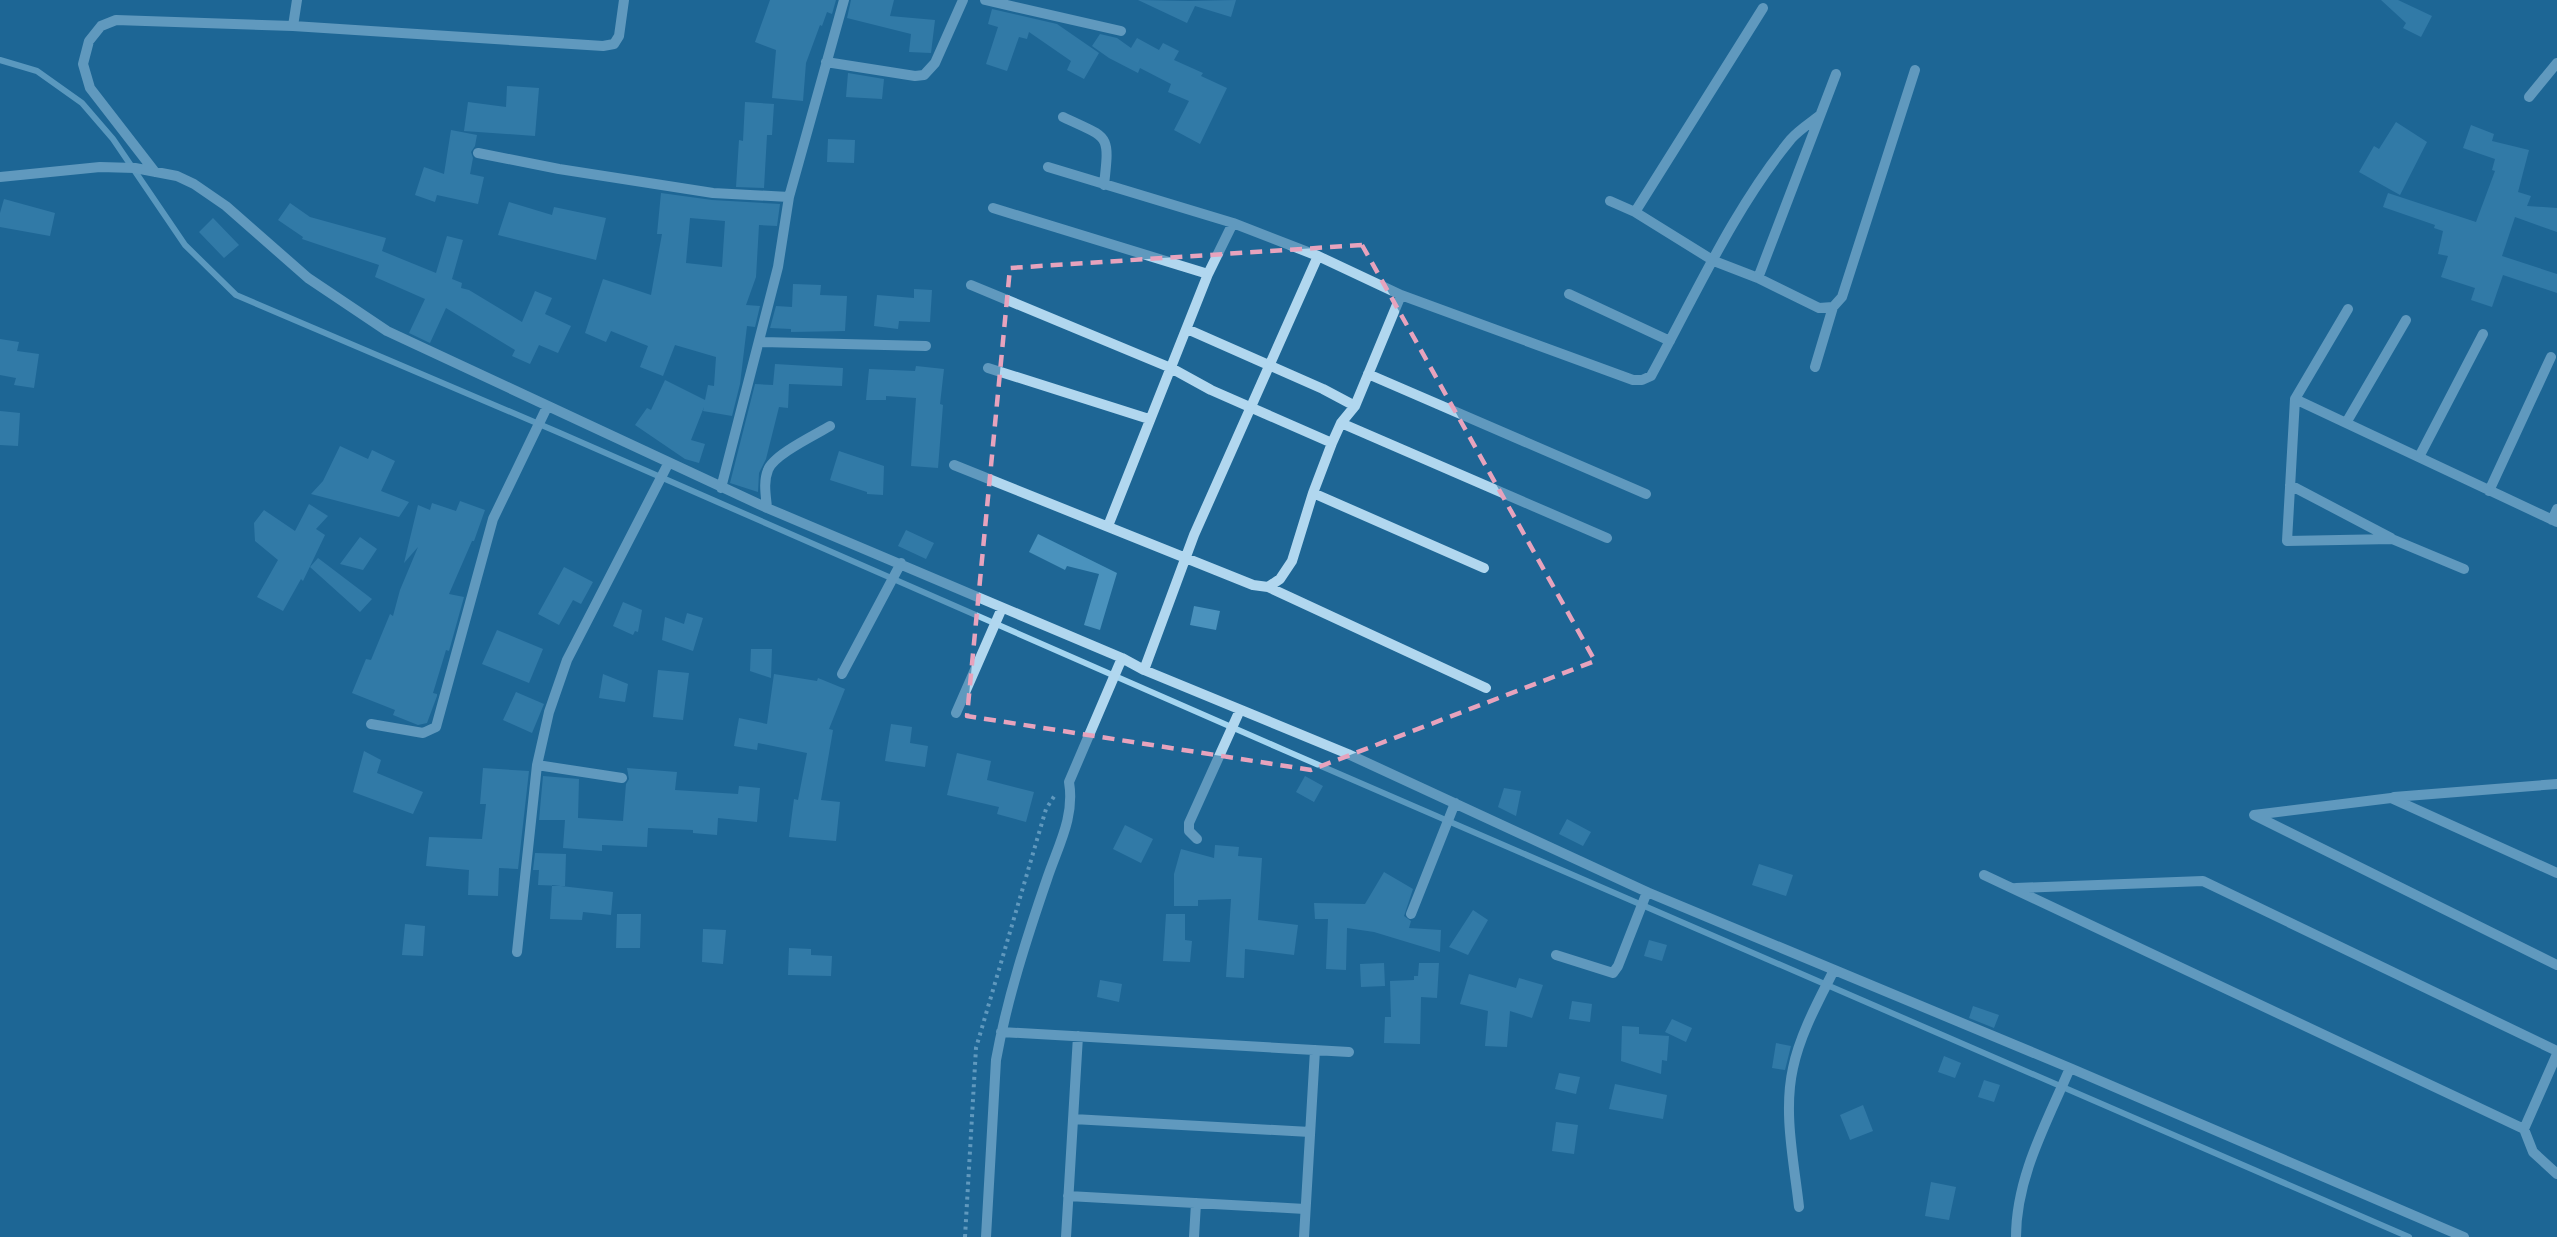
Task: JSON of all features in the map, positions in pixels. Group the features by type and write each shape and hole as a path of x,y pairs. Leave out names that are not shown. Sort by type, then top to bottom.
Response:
{"street":[{"path":"293,26 297,0"},
{"path":"155,172 90,88 83,64 89,41 101,26 116,20 293,26 603,46 614,44 619,36 624,0"},
{"path":"721,488 778,267 789,197 844,0"},
{"path":"826,62 915,76 924,75 935,63 963,0"},
{"path":"985,0 1121,31"},
{"path":"1635,212 1763,8"},
{"path":"2529,97 2557,63"},
{"path":"1815,367 1833,307 1842,297 1915,70"},
{"path":"1758,278 1836,74"},
{"path":"1048,168 1233,223 1318,256 1401,295 1633,380 1642,380 1651,376 1742,212 1792,138 1820,116"},
{"path":"1063,117 1100,135 1106,142 1108,152 1104,185"},
{"path":"478,153 559,170 713,193 789,197"},
{"path":"0,177 100,167 135,168 177,176 194,184 226,206 308,278 387,331 544,412 666,469 721,488 901,563 1119,663 1144,670 1347,754 1645,897 1834,970 2070,1068 2464,1237"},
{"path":"1610,201 1635,212 1714,261 1758,278 1820,308 1833,307"},
{"path":"993,208 1208,274"},
{"path":"1108,526 1208,274 1233,223"},
{"path":"1144,670 1186,557 1249,406 1318,256"},
{"path":"971,285 1171,368 1332,443"},
{"path":"1569,294 1670,340"},
{"path":"1268,587 1280,579 1292,561 1332,443 1341,423 1355,406 1401,295"},
{"path":"2348,309 2295,399 2287,541 2392,539"},
{"path":"2346,423 2406,320"},
{"path":"1187,329 1323,389 1355,406"},
{"path":"2419,457 2483,334"},
{"path":"759,342 926,345"},
{"path":"2489,491 2551,357"},
{"path":"988,368 1149,419"},
{"path":"1368,374 1646,494"},
{"path":"2295,399 2555,521 2557,508"},
{"path":"371,724 423,733 436,727 493,519 544,412"},
{"path":"1341,423 1607,538"},
{"path":"767,508 768,469 776,459 830,426"},
{"path":"954,465 1253,585 1268,587 1486,688"},
{"path":"517,952 537,765 549,712 567,660 666,469"},
{"path":"2290,484 2392,539 2464,569"},
{"path":"1313,494 1484,568"},
{"path":"842,674 901,563"},
{"path":"956,714 987,638 1002,608"},
{"path":"986,1237 996,1060 1001,1032 1047,880 1069,818 1072,800 1069,782 1119,663"},
{"path":"1197,839 1189,831 1189,823 1240,710"},
{"path":"537,765 622,778"},
{"path":"2557,784 2391,798 2254,815 2557,965"},
{"path":"2391,798 2557,873"},
{"path":"1411,914 1455,804"},
{"path":"1984,875 2524,1130 2534,1152 2557,1174"},
{"path":"2012,888 2203,881 2557,1053 2524,1130"},
{"path":"1556,955 1613,973 1645,897"},
{"path":"1799,1207 1790,1096 1793,1067 1815,1007 1834,970"},
{"path":"1001,1032 1349,1052"},
{"path":"1066,1237 1078,1036"},
{"path":"1304,1237 1315,1050"},
{"path":"2016,1237 2017,1204 2022,1182 2070,1068"},
{"path":"1073,1119 1310,1132"},
{"path":"1068,1196 1305,1209"},
{"path":"1194,1237 1196,1203"}],"highlighted area":[{"path":"1362,245 1595,661 1311,770 967,716 1010,268"}],"building":[{"path":"770,0 836,0 832,14 827,12 822,26 820,25 806,63 803,101 772,98 776,50 755,42"},
{"path":"851,0 894,0 890,16 935,20 931,53 909,52 911,34 847,18"},
{"path":"1138,0 1236,0 1231,17 1195,6 1187,23"},
{"path":"2381,0 2398,0 2432,16 2421,37 2403,28 2406,23"},
{"path":"992,9 1057,24 1099,53 1084,79 1067,70 1071,61 1029,32 1027,39 1019,37 1007,71 986,64 998,27 988,24"},
{"path":"1100,34 1117,38 1131,48 1137,38 1159,50 1163,43 1179,51 1174,60 1203,73 1201,76 1227,88 1200,144 1174,130 1189,101 1168,92 1171,84 1140,68 1138,73 1092,46"},
{"path":"848,73 884,79 882,99 846,97"},
{"path":"507,86 539,88 535,136 464,131 468,102 506,107"},
{"path":"745,102 774,104 772,135 767,135 764,188 736,187 739,140 743,141"},
{"path":"2396,122 2427,142 2400,195 2359,172 2374,146 2379,149"},
{"path":"2471,125 2494,134 2492,141 2529,150 2518,192 2531,196 2527,206 2557,208 2557,232 2515,217 2502,256 2557,274 2557,293 2503,275 2492,307 2471,300 2475,288 2441,277 2448,256 2438,254 2443,231 2434,228 2435,225 2383,207 2388,193 2476,222 2495,171 2492,170 2495,159 2463,148"},
{"path":"451,130 477,135 471,152 473,158 470,174 484,177 478,204 437,195 435,202 415,195 424,167 444,174"},
{"path":"828,139 855,140 854,163 827,162"},
{"path":"661,193 712,200 780,204 777,226 759,225 756,277 746,305 760,306 755,327 747,326 740,384 732,416 703,411 704,407 691,440 705,444 699,463 685,459 635,425 647,408 651,410 665,380 705,400 708,385 714,386 716,357 675,345 663,376 640,367 648,346 611,331 606,342 585,333 603,279 651,295 662,234 657,234","holes":["690,218 725,221 722,267 686,263"]},
{"path":"4,199 55,213 50,236 0,227 0,213"},
{"path":"509,202 552,215 554,207 606,218 596,260 498,235"},
{"path":"290,203 310,217 386,238 382,251 436,273 447,236 463,240 452,279 462,283 461,288 469,290 522,322 535,291 552,298 545,314 571,326 558,353 539,345 530,364 512,356 515,350 446,308 430,343 409,333 425,299 375,277 379,265 302,239 303,237 278,220"},
{"path":"213,218 239,245 224,258 199,232"},
{"path":"793,284 821,285 820,295 847,296 845,331 791,332 791,329 770,328 776,306 792,307"},
{"path":"914,289 932,290 930,322 899,321 898,329 874,326 877,295 914,298"},
{"path":"0,339 19,342 17,351 39,354 34,388 14,385 16,378 0,375"},
{"path":"775,364 843,368 842,386 789,384 788,408 779,407 766,459 759,473 758,492 730,483 755,384 773,385"},
{"path":"916,366 944,369 940,404 943,405 938,468 911,466 916,398 886,396 886,400 866,400 869,369 915,371"},
{"path":"0,411 20,413 18,446 0,445"},
{"path":"340,446 368,459 372,450 395,461 381,491 409,502 399,517 311,494 323,481"},
{"path":"839,451 884,466 883,495 867,494 867,492 830,480"},
{"path":"460,501 485,510 474,541 472,541 449,594 464,597 449,651 446,650 433,693 437,696 427,723 418,725 393,715 395,710 352,693 366,659 371,660 390,614 393,616 400,590 418,547 404,563 418,505 430,510 432,503 456,511"},
{"path":"309,504 328,516 316,529 325,535 303,581 301,579 283,611 257,597 278,560 255,541 254,523 264,510 295,531"},
{"path":"906,530 934,543 926,559 898,546"},
{"path":"1038,534 1117,573 1100,630 1084,625 1099,574 1067,566 1065,570 1029,552"},
{"path":"360,537 377,549 363,570 340,564"},
{"path":"318,558 372,599 360,612 310,567"},
{"path":"564,567 593,582 581,604 573,600 559,625 538,614"},
{"path":"623,602 642,610 638,632 635,631 633,635 613,626"},
{"path":"1194,606 1220,611 1216,630 1190,625"},
{"path":"687,613 703,618 693,651 662,640 665,617 684,624"},
{"path":"497,630 543,649 529,683 482,664"},
{"path":"751,649 772,649 771,678 750,671"},
{"path":"658,670 689,673 683,720 653,717"},
{"path":"603,674 628,684 625,702 599,698"},
{"path":"774,674 817,681 818,678 845,689 829,729 833,730 821,800 840,802 836,841 789,837 794,799 798,800 807,753 758,743 757,750 734,746 739,718 767,724"},
{"path":"516,692 544,704 532,733 503,720"},
{"path":"891,724 912,727 910,743 928,746 925,767 885,761"},
{"path":"364,751 381,760 377,773 423,792 413,814 353,792"},
{"path":"957,753 991,761 987,780 1034,792 1026,822 997,814 999,807 947,795"},
{"path":"483,768 529,771 518,869 499,868 498,896 468,895 469,870 426,866 429,837 482,839 486,804 480,804"},
{"path":"627,768 677,772 675,790 738,794 739,786 760,788 757,822 718,818 717,835 693,833 693,830 648,828 647,847 602,845 602,851 563,848 565,820 539,820 543,776 579,779 578,818 623,821 626,784 629,779"},
{"path":"1305,776 1323,786 1314,802 1296,792"},
{"path":"1504,788 1521,791 1516,816 1498,807"},
{"path":"1567,819 1591,832 1583,846 1559,834"},
{"path":"1125,825 1153,839 1141,863 1113,849"},
{"path":"1215,845 1239,847 1238,856 1262,858 1258,920 1298,925 1294,955 1245,949 1244,978 1226,977 1231,899 1198,900 1198,906 1174,906 1174,874 1181,849 1214,858"},
{"path":"535,853 566,854 565,886 538,885 539,870 533,870"},
{"path":"1759,864 1793,875 1786,896 1752,885"},
{"path":"1384,872 1413,889 1404,916 1411,921 1409,928 1441,930 1440,952 1374,932 1347,928 1346,970 1326,969 1328,919 1315,919 1314,903 1365,904"},
{"path":"552,885 613,892 611,915 583,912 582,920 550,919"},
{"path":"1473,910 1488,920 1468,955 1449,947"},
{"path":"617,914 641,914 640,948 616,948"},
{"path":"1166,914 1185,914 1185,940 1192,941 1190,962 1163,961"},
{"path":"405,924 425,926 423,956 402,955"},
{"path":"703,929 726,930 723,964 702,962"},
{"path":"1649,940 1667,945 1662,961 1644,956"},
{"path":"789,948 811,949 811,955 832,956 831,976 788,975"},
{"path":"1384,963 1385,986 1361,987 1360,964"},
{"path":"1419,963 1439,963 1437,998 1421,997 1420,1044 1384,1043 1385,1017 1391,1017 1390,981 1414,980 1414,976 1418,976"},
{"path":"1469,974 1516,988 1519,978 1543,985 1532,1018 1510,1011 1507,1047 1485,1046 1488,1011 1460,1004"},
{"path":"1100,980 1122,984 1119,1002 1097,997"},
{"path":"1572,1001 1592,1004 1590,1022 1569,1019"},
{"path":"1973,1006 1999,1015 1994,1028 1969,1018"},
{"path":"1672,1019 1692,1028 1686,1042 1665,1032"},
{"path":"1622,1026 1639,1027 1639,1034 1669,1036 1667,1061 1662,1060 1661,1074 1621,1061"},
{"path":"1776,1043 1791,1046 1785,1070 1772,1068"},
{"path":"1944,1056 1961,1063 1955,1078 1938,1072"},
{"path":"1559,1073 1580,1077 1576,1094 1555,1089"},
{"path":"1984,1080 2000,1085 1994,1102 1978,1097"},
{"path":"1615,1084 1667,1095 1663,1119 1609,1109"},
{"path":"1863,1105 1873,1131 1850,1140 1840,1115"},
{"path":"1556,1122 1578,1125 1574,1154 1552,1151"},
{"path":"1931,1182 1956,1187 1949,1220 1925,1216"}],"waterway":[{"path":"0,60 37,71 82,103 113,139 185,245 236,295 560,433 1284,750 2409,1237"}]}
